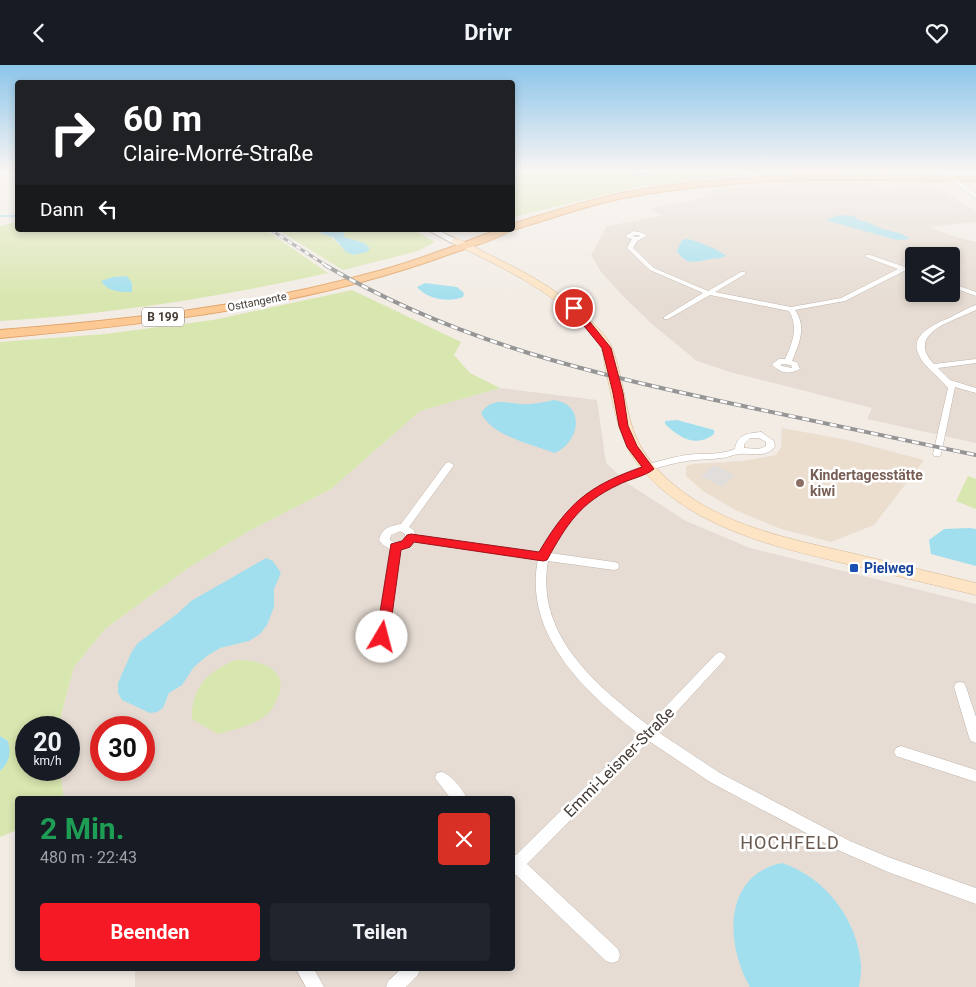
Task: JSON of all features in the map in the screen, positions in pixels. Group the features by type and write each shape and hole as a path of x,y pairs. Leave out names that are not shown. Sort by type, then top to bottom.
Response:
{"main road":[{"path":"515,220 534,215"},
{"path":"515,226 549,215"},
{"name":"Osttangente","path":"0,334 81,327 206,311 267,300 371,277 459,243 482,232"},
{"name":"Osttangente","path":"0,328 76,322 202,306 253,297 363,272 499,232"},
{"path":"459,243 512,268 549,290 574,308 594,330 606,348 618,393 623,426 632,447 649,469 678,495 713,516 764,537 976,589"}],"street":[{"path":"436,232 459,243"},
{"path":"635,239 630,248 652,269 708,293 790,309 843,300 904,268"},
{"path":"868,256 904,268"},
{"path":"666,318 743,273"},
{"path":"960,288 976,294"},
{"path":"937,454 952,388 922,356 920,349 924,335 976,307"},
{"path":"788,361 799,333 794,312 790,309"},
{"path":"932,367 976,361"},
{"path":"948,382 976,391"},
{"path":"739,451 726,455 689,457 649,469 606,486 581,503 560,526 543,557 541,581 542,608 557,642 570,661 602,694 649,733 700,769 791,819 860,853 976,896"},
{"path":"403,528 449,465"},
{"path":"403,528 410,532 411,538 406,544 395,547 386,543 384,536 392,529 403,528"},
{"path":"411,538 614,566"},
{"path":"382,637 395,547"},
{"name":"Emmi-Leisner-Straße","path":"515,864 649,733 720,657"},
{"path":"960,687 976,737"},
{"path":"901,752 976,776"},
{"path":"442,778 457,796"},
{"name":"Emmi-Leisner-Straße","path":"515,866 612,955"},
{"path":"305,971 316,987"},
{"path":"394,987 410,971"}],"shaded area":[{"path":"661,215 976,215 976,222 929,227 976,242 976,443 867,419 872,408 730,372 697,361 652,324 601,272 591,255 607,226 662,216"},
{"path":"500,388 597,400 606,463 630,485 686,521 750,548 976,604 976,987 135,987 135,971 515,971 515,796 64,796 62,781 80,781 80,716 61,716 74,667 105,629 188,568 247,532 331,489 420,411"},
{"name":"Kindertagesstätte kiwi","path":"782,428 848,440 924,460 874,525 831,542 781,529 737,511 703,491 686,476 686,466 692,464 743,461 776,455 781,447"},
{"path":"714,465 735,475 722,487 701,476"}],"green space":[{"path":"15,222 15,232 269,232 328,273 247,290 124,309 0,321 0,226"},
{"path":"281,232 319,232 327,235 339,245 351,239 344,237 343,232 417,232 435,242 418,251 343,270"},
{"path":"352,290 461,342 454,355 470,373 500,388 420,411 331,489 247,532 188,568 105,629 74,667 61,716 15,716 15,781 62,781 64,796 15,796 15,831 0,837 0,771 3,768 8,741 0,736 0,342 105,334 213,320"},
{"path":"968,476 976,479 976,509 956,501"},
{"path":"236,660 255,662 271,669 277,675 280,682 280,691 273,708 265,716 248,725 218,734 192,719 192,708 203,682 217,669"}],"water":[{"path":"839,215 854,216 858,220 902,234 910,239 897,240 825,220"},
{"path":"318,232 343,232 344,237 364,243 370,248 367,252 354,255 346,252 334,238"},
{"path":"687,239 708,246 726,256 695,262 687,261 677,251 682,240"},
{"path":"127,276 132,283 132,292 111,289 101,281 113,277"},
{"path":"425,283 457,287 464,293 463,297 445,300 432,297 417,287"},
{"path":"554,400 565,403 572,409 576,425 574,434 569,442 562,449 554,453 504,434 494,428 481,413 485,408 499,402 529,404"},
{"path":"677,420 714,430 714,434 708,438 695,441 682,437 665,424 665,421"},
{"path":"944,529 976,529 976,566 931,554 929,540"},
{"path":"266,558 273,561 281,573 274,589 274,607 267,625 260,634 249,641 220,648 207,656 194,667 182,685 169,693 163,708 157,712 150,713 122,700 118,693 118,683 132,651 138,643 191,601"},
{"path":"0,736 8,741 9,753 8,761 0,771"},
{"path":"782,863 812,878 825,889 846,916 858,947 861,967 859,987 750,987 736,951 734,913 739,896 749,881 763,870"}],"waterway":[{"path":"0,216 15,216"}],"railway":[{"path":"274,232 327,266"},
{"path":"325,265 375,292 425,315 528,353 580,368 688,394 976,455"}],"place":[{"name":"Kindertagesstätte kiwi","path":"800,483"},
{"name":"Pielweg","path":"854,568"}],"district":[{"name":"HOCHFELD","path":"790,842"}],"route":[{"path":"382,637 395,547 406,544 411,538 543,557 560,526 581,503 599,490 627,476 649,469 632,447 623,426 618,393 606,348 594,330 574,308"}]}
